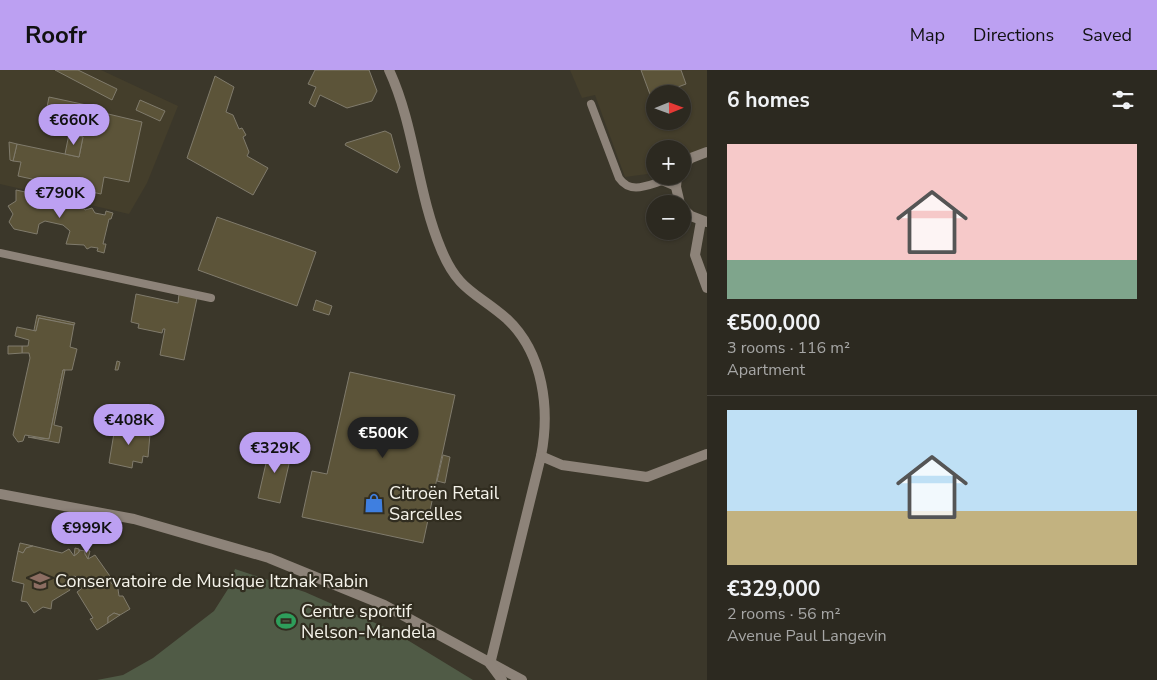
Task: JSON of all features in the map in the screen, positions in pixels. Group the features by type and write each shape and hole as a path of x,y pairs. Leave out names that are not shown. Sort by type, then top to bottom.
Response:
{"street":[{"path":"389,70 420,171 432,222 447,261 460,284 508,320 528,346 539,374 546,402 546,429 541,456 490,664"},
{"path":"691,158 707,152"},
{"path":"676,187 678,195"},
{"path":"691,216 704,221 695,255 707,288"},
{"path":"541,456 562,465 647,477 707,454"},
{"path":"0,494 134,519 269,558 384,605 522,680"},
{"path":"490,664 502,680"}],"lane":[{"path":"592,104 619,178 624,185 632,188 662,181 676,187"},
{"path":"0,253 211,298"}],"shaded area":[{"path":"0,70 101,70 178,106 147,183 129,214 0,184"},
{"path":"570,70 707,70 707,146 691,157 691,140 646,140 646,174 625,177 595,95 582,98"}],"green space":[{"name":"Centre sportif Nelson-Mandela","path":"235,569 305,592 391,630 473,680 97,680 123,675 153,658 214,611 228,589"}],"building":[{"path":"55,70 78,70 117,89 112,100"},
{"path":"315,70 369,70 377,91 372,101 347,108 320,95 315,107 309,103 316,87 308,84"},
{"path":"641,70 681,70 686,84 683,85 647,85"},
{"path":"215,76 234,87 226,112 233,115 239,129 242,128 246,135 243,137 249,152 247,156 268,168 253,195 187,158"},
{"path":"49,97 105,109 104,113 142,122 129,182 104,177 101,194 18,176 21,162 13,161 17,144 79,157 83,137 43,128"},
{"path":"140,100 165,111 160,121 136,110"},
{"path":"385,131 391,134 400,167 397,173 345,145 346,143"},
{"path":"69,134 83,137 79,157 65,154"},
{"path":"9,142 17,144 13,161 10,160"},
{"path":"16,190 81,204 85,210 92,208 95,213 105,215 106,211 113,213 111,219 109,219 103,244 106,244 104,253 97,251 98,248 91,247 87,249 84,245 66,244 70,231 63,225 45,221 39,224 37,234 14,229 9,222 13,214 8,206 16,201"},
{"path":"217,217 316,252 297,306 198,270"},
{"path":"136,294 178,303 179,294 197,298 184,360 160,355 165,329 163,329 162,333 138,328 139,324 131,322"},
{"path":"316,300 332,306 329,315 313,310"},
{"path":"37,315 75,323 74,325 39,318 36,331 34,330"},
{"path":"39,318 74,325 70,347 77,349 72,370 63,370 49,439 25,435 23,441 18,442 13,435 30,358 29,353 22,353 22,346 28,346 29,340 15,336 17,327 36,331"},
{"path":"8,346 22,346 22,353 8,354"},
{"path":"117,361 120,362 118,370 115,370"},
{"path":"63,370 65,370 54,425 62,427 59,443 28,437 49,439"},
{"path":"350,372 455,395 423,543 302,517 312,471 327,474"},
{"path":"134,423 132,431 150,434 148,457 143,456 142,463 133,461 132,468 109,463 115,427"},
{"path":"270,446 292,451 280,503 258,498"},
{"path":"443,455 450,457 445,483 437,481"},
{"path":"20,543 33,546 26,548 23,553 18,551"},
{"path":"33,546 62,553 69,549 74,556 79,550 85,551 88,559 95,555 112,579 111,583 118,589 119,596 123,596 130,609 120,615 114,613 108,617 108,623 97,630 90,619 93,618 77,592 81,589 81,582 79,578 74,576 67,581 70,590 52,601 51,609 43,607 34,613 27,602 21,601 24,584 12,581 18,551 23,553 26,548"},
{"path":"75,548 79,549 79,552 74,556"},
{"path":"85,550 90,551 88,559 85,554"},
{"path":"114,613 120,615 108,623 108,617"}],"place":[{"name":"Citroën Retail Sarcelles","path":"374,503"},
{"name":"Conservatoire de Musique Itzhak Rabin","path":"40,581"},
{"name":"Centre sportif Nelson-Mandela","path":"286,621"}]}
